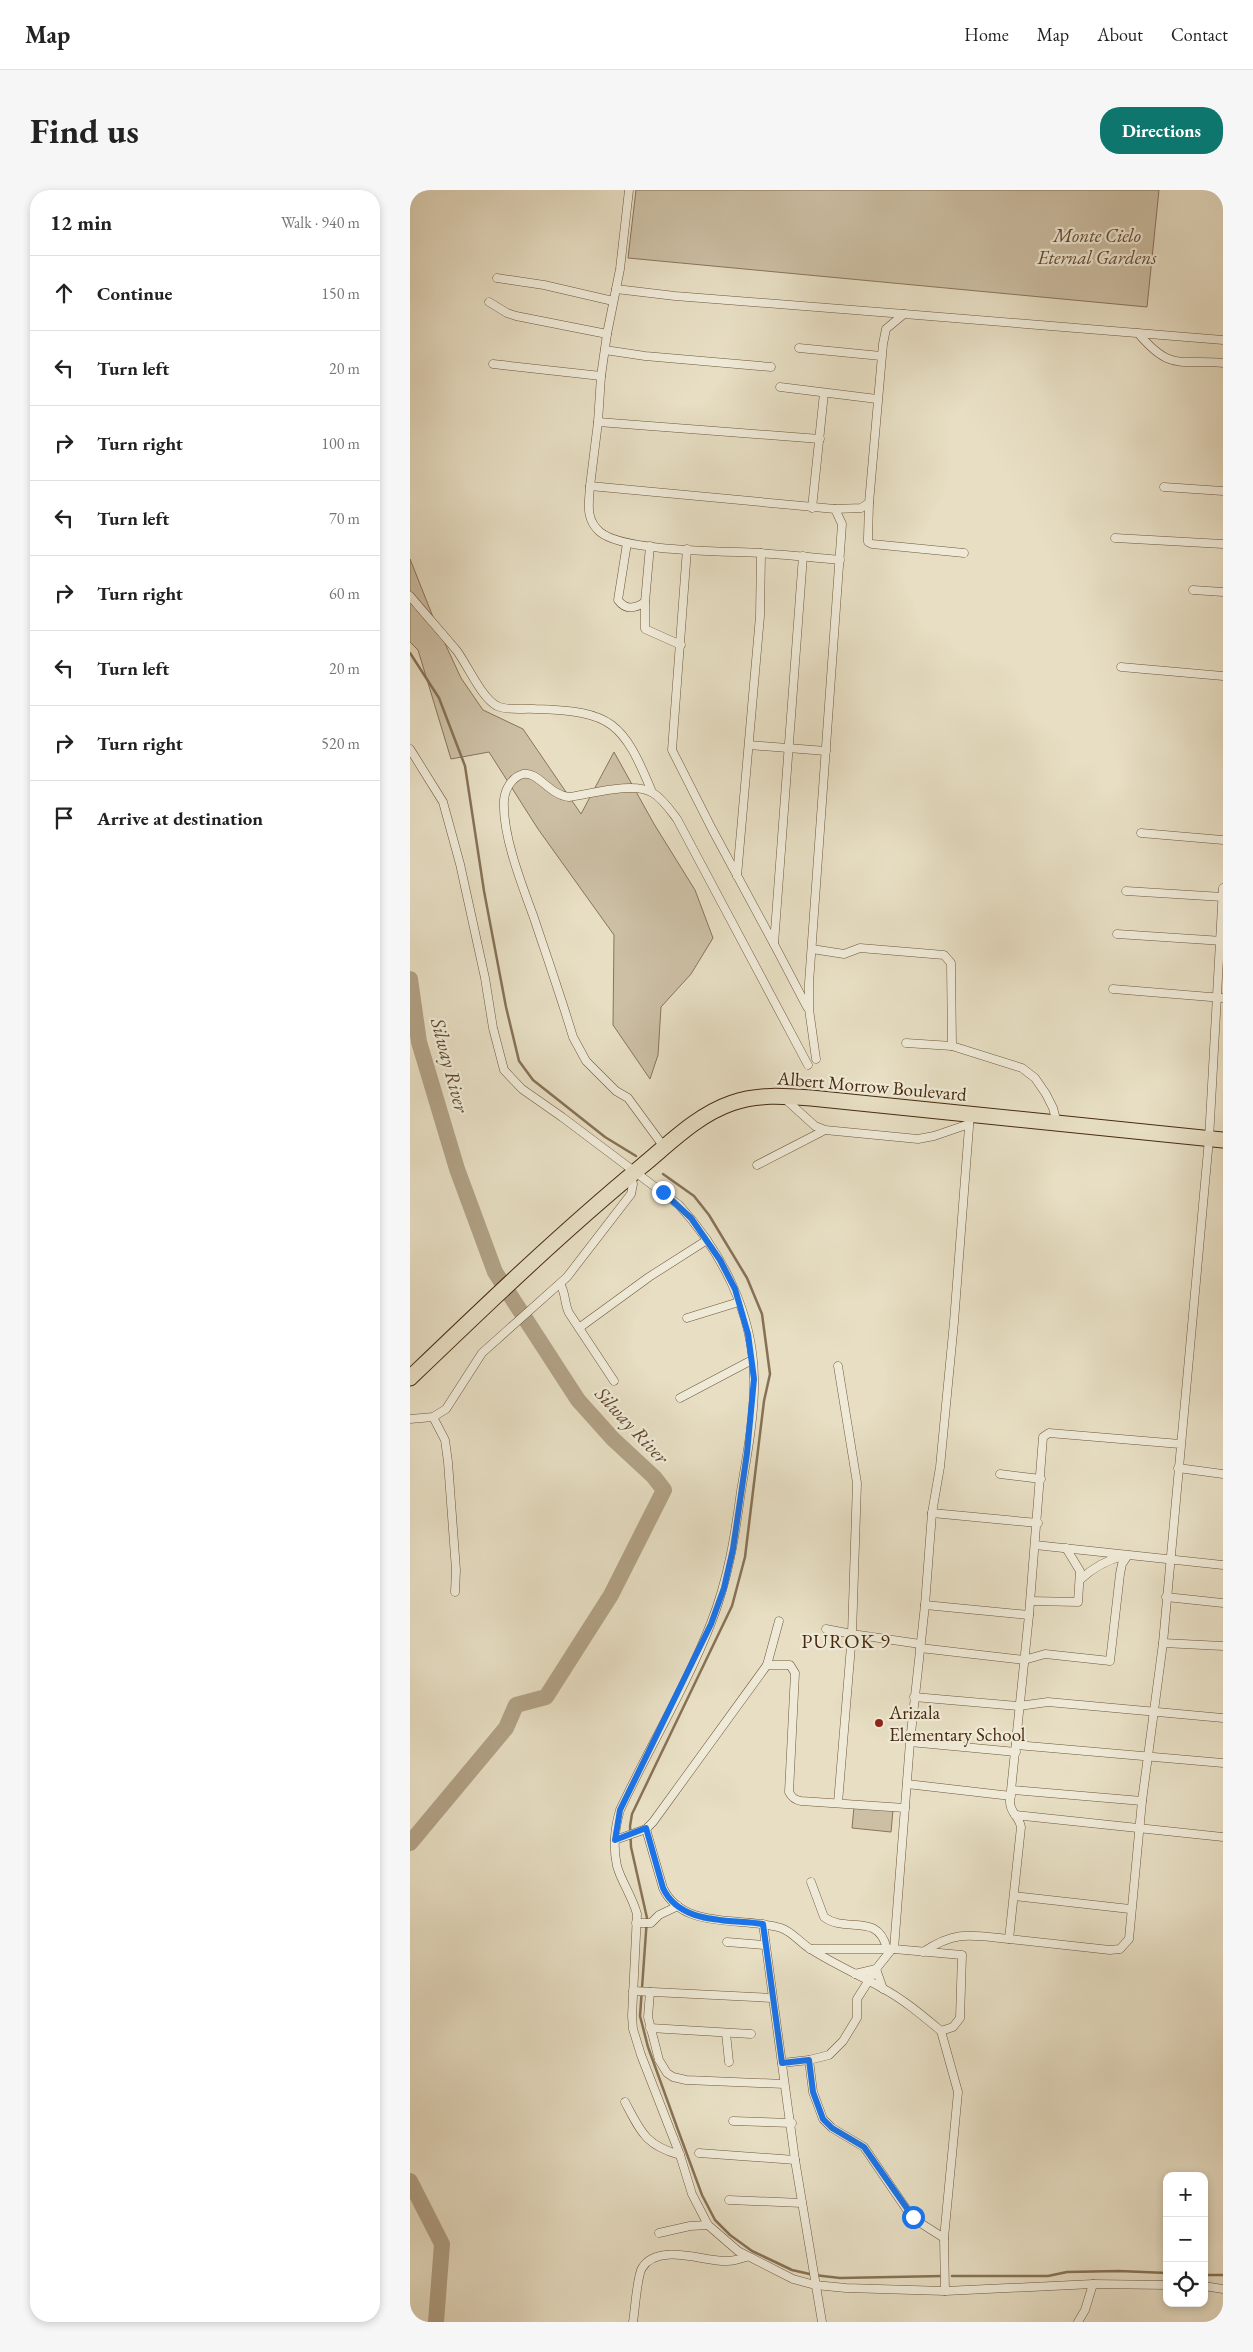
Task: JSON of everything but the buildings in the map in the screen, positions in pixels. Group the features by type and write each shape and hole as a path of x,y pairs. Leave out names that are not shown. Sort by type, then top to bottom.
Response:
{"highway":[{"name":"Albert Morrow Boulevard","path":"410,1378 632,1173 709,1113 732,1103 756,1097 782,1096 970,1119 1057,1123 1216,1140"}],"street":[{"path":"629,190 616,289 606,334 601,376 588,511 594,525 606,536 627,543 840,560"},
{"path":"497,278 544,285 613,301"},
{"path":"616,289 713,300 1223,340"},
{"path":"489,302 507,314 606,334"},
{"path":"879,312 886,329 881,356 877,399 868,542 872,544 964,553"},
{"path":"886,329 904,314"},
{"path":"1138,332 1163,358 1173,362 1223,363"},
{"path":"799,348 881,356"},
{"path":"604,350 646,356 771,367"},
{"path":"493,364 601,376"},
{"path":"780,387 877,399"},
{"path":"812,508 824,393"},
{"path":"598,422 820,440"},
{"path":"590,486 812,508 848,510 861,508 869,503"},
{"path":"1164,487 1223,491"},
{"path":"835,509 842,524"},
{"path":"816,1059 808,1009 842,524 848,510"},
{"path":"1115,538 1223,544"},
{"path":"627,543 618,600 626,607 632,608 645,602"},
{"path":"650,546 645,602 645,629 681,645"},
{"path":"687,549 672,750 808,1009"},
{"path":"737,876 760,616 761,553"},
{"path":"774,944 803,556"},
{"path":"1193,590 1223,592"},
{"path":"410,596 458,653 492,702 505,708 576,710 598,716 610,722 630,745 652,792 677,819 808,1065"},
{"path":"1121,667 1223,676"},
{"path":"749,745 826,750"},
{"path":"410,748 435,787 445,811 460,864 485,978 493,1028 504,1070 522,1090 562,1117 632,1173 679,1205 707,1240 720,1260 739,1302 748,1334 754,1379 747,1453 733,1549 724,1588 711,1624 620,1810 615,1840 618,1867 632,1897 637,1914 644,1923 635,1991 633,2029 641,2055 680,2155 692,2194 708,2226 746,2256 793,2279 814,2283 1163,2285"},
{"path":"652,792 644,790 615,790 585,795 561,796 553,792 538,777 523,774 506,789 504,799 516,866 578,1050 586,1061 616,1091 628,1098 664,1147"},
{"path":"1141,833 1223,840"},
{"path":"922,1952 948,1938 974,1936 1117,1950 1124,1946 1129,1939 1130,1909 1142,1801 1150,1756 1163,1643 1180,1444 1216,1140 1223,894 1126,890"},
{"path":"767,932 776,923"},
{"path":"1117,934 1221,940"},
{"path":"812,949 844,954 860,948 944,955 949,958 951,963 952,1046"},
{"path":"1113,989 1219,998"},
{"path":"906,1043 952,1046 1022,1068 1035,1078 1046,1094 1053,1108 1057,1123"},
{"path":"782,1096 810,1122 825,1130 918,1139 934,1136 970,1119 954,1322 940,1467 932,1513 925,1605 914,1697 891,1949 857,1999 855,2021 843,2041 829,2055 809,2060 782,2063"},
{"path":"757,1165 825,1130"},
{"path":"410,1419 433,1417 440,1414 452,1403 475,1361 490,1345 558,1287 631,1194 633,1184 632,1173"},
{"path":"579,1328 649,1277 707,1240"},
{"path":"558,1287 565,1294 565,1306 614,1381"},
{"path":"687,1318 739,1302"},
{"path":"680,1398 752,1360"},
{"path":"838,1366 857,1484 852,1634 838,1803"},
{"path":"433,1417 445,1440 448,1462 456,1570 455,1592"},
{"path":"1009,1939 1021,1827 1010,1806 1038,1523 1042,1442 1046,1434 1049,1433 1180,1444"},
{"path":"1178,1468 1223,1474"},
{"path":"1000,1474 1040,1479"},
{"path":"932,1513 1038,1523"},
{"path":"1035,1545 1223,1564"},
{"path":"1031,1601 1078,1602 1081,1579 1080,1571 1066,1548"},
{"path":"826,1629 920,1646 1024,1660 1045,1654 1110,1661 1120,1574 1122,1564 1128,1555"},
{"path":"1081,1579 1093,1568 1110,1559 1128,1555"},
{"path":"1166,1597 1223,1603"},
{"path":"925,1605 1029,1616"},
{"path":"615,1840 646,1828 665,1806 711,1738 767,1665 779,1622"},
{"path":"1163,1643 1223,1646"},
{"path":"767,1665 790,1666 795,1673 789,1792 791,1796 795,1800 801,1801 905,1808"},
{"path":"914,1697 1019,1706 1043,1701 1223,1718"},
{"path":"910,1742 1150,1756 1223,1763"},
{"path":"907,1784 1142,1801"},
{"path":"1015,1815 1223,1837"},
{"path":"646,1828 663,1888 667,1897 678,1906 698,1917 763,1924 785,1930 810,1949 883,1988 941,2031 958,2092 944,2238 945,2283"},
{"path":"811,1882 824,1917 833,1921 874,1928 882,1934 891,1949"},
{"path":"1014,1896 1130,1909"},
{"path":"644,1923 678,1906"},
{"path":"763,1924 784,2084 792,2123 795,2160 822,2322"},
{"path":"727,1942 766,1946"},
{"path":"810,1949 891,1949 962,1955 960,2018 953,2027 941,2031"},
{"path":"855,1974 876,1969"},
{"path":"876,1969 883,1988"},
{"path":"635,1991 772,1998"},
{"path":"649,1992 648,2017 650,2028 659,2060 667,2073 673,2077 686,2080 784,2084"},
{"path":"650,2028 726,2034 752,2034"},
{"path":"726,2034 729,2062"},
{"path":"809,2060 813,2092 823,2119 832,2128 864,2147 907,2210 922,2224 944,2238"},
{"path":"625,2102 636,2125 650,2142 680,2155"},
{"path":"733,2121 792,2123"},
{"path":"699,2153 795,2160"},
{"path":"729,2200 802,2203"},
{"path":"659,2233 690,2226 708,2226"},
{"path":"633,2322 640,2274 648,2262 669,2255 700,2256 725,2262 746,2256"},
{"path":"1078,2322 1085,2310 1093,2284"},
{"path":"1208,2287 1223,2289"}],"green space":[{"name":"Monte Cielo Eternal Gardens","path":"636,190 1159,190 1147,307 628,258"},
{"path":"410,559 435,622 461,678 483,710 523,729 581,814 614,752 654,824 695,890 713,938 691,974 661,1007 658,1055 650,1079 613,1025 614,935 538,829 489,752 451,759 418,650 410,642"},
{"path":"854,1807 893,1810 891,1832 852,1828"}],"waterway":[{"path":"410,653 439,698 465,766 484,891 506,1007 519,1061 533,1080 605,1137 636,1156"},
{"name":"Silway River","path":"410,979 419,1042 457,1169 495,1272 578,1400 613,1439 654,1477 664,1490 611,1595 546,1697 516,1705 506,1728 410,1843"},
{"path":"663,1174 694,1196 709,1215 747,1278 762,1314 770,1374 764,1401 745,1557 732,1606 632,1814 630,1826 631,1847 647,1918 640,2016 648,2047 702,2195 715,2220 730,2235 752,2251 792,2270 814,2275 840,2278 943,2276"},
{"name":"Silway River","path":"410,2181 442,2244 436,2322"},
{"path":"952,2276 1048,2276 1067,2272 1119,2271 1163,2273"},
{"path":"1208,2275 1223,2275"}],"place":[{"name":"Arizala Elementary School","path":"879,1723"}],"district":[{"name":"PUROK 9","path":"846,1641"}],"route":[{"path":"663,1192 691,1218 720,1260 735,1289 748,1334 754,1379 747,1453 733,1549 724,1588 711,1624 620,1810 615,1840 646,1828 655,1864 667,1897 688,1912 698,1917 715,1920 763,1924 782,2063 809,2060 813,2092 823,2119 832,2128 864,2147 913,2217"}]}
